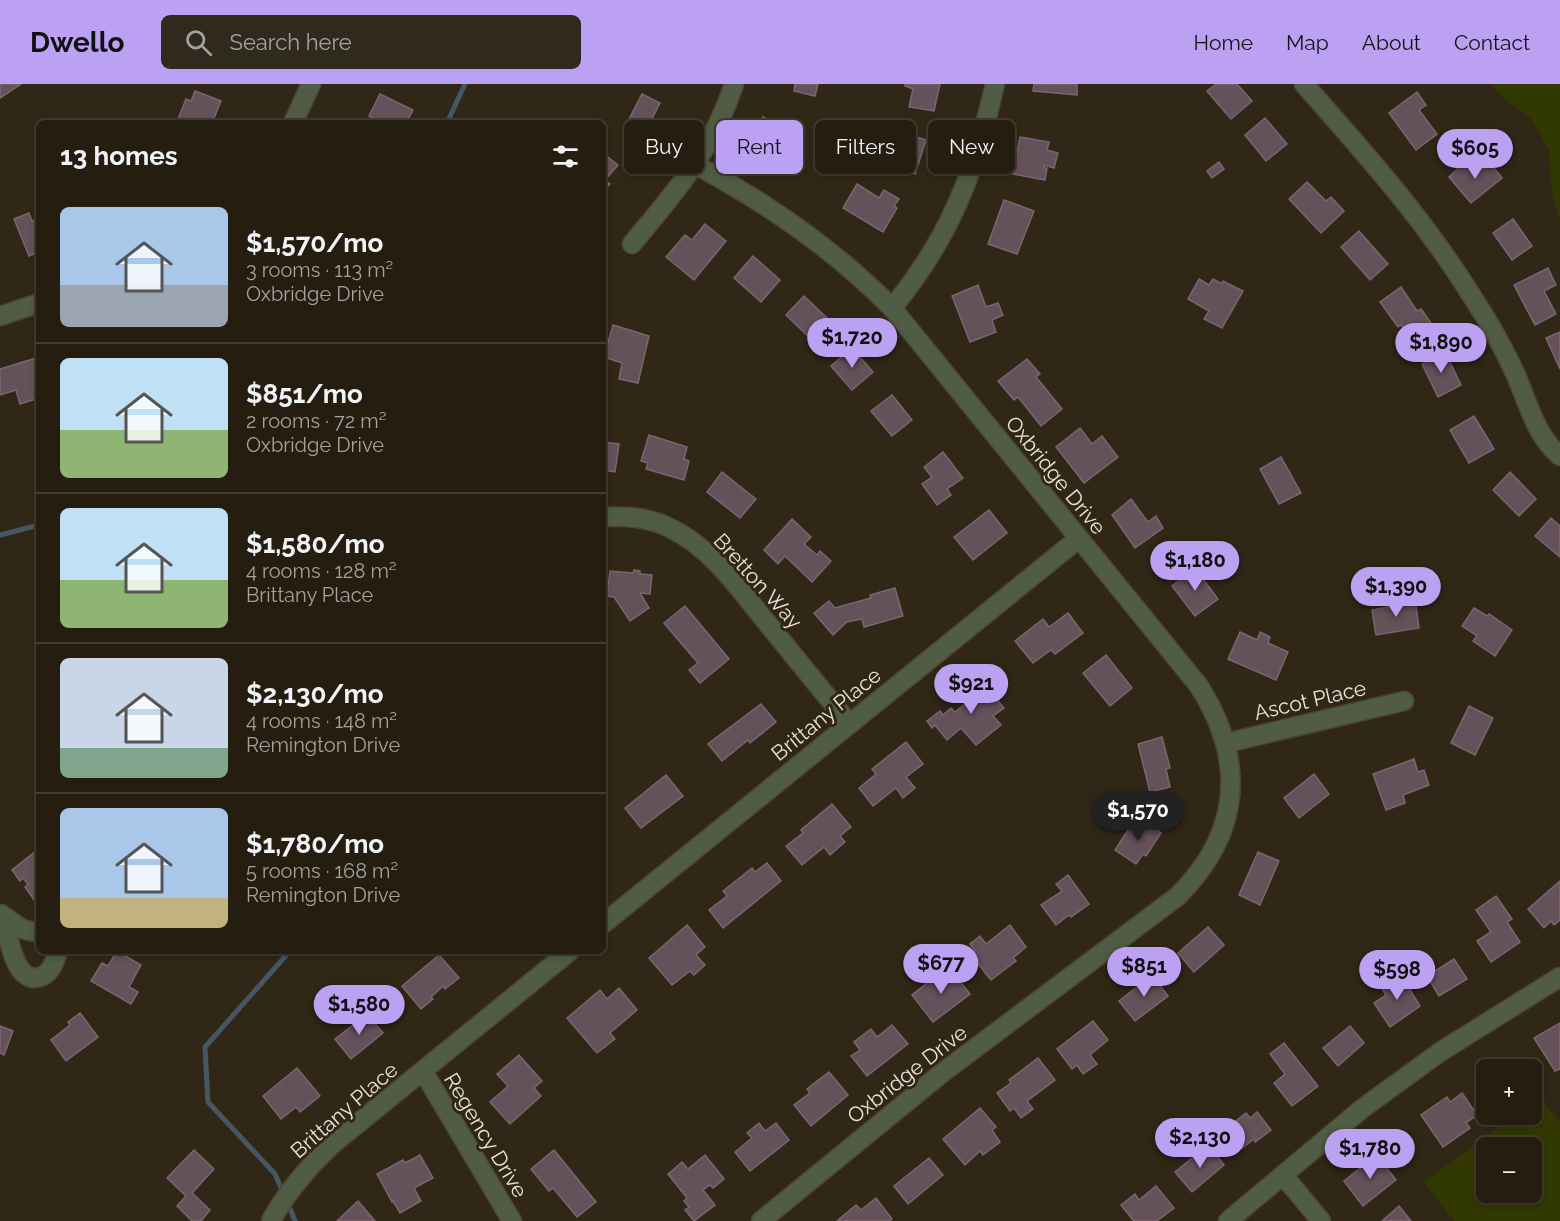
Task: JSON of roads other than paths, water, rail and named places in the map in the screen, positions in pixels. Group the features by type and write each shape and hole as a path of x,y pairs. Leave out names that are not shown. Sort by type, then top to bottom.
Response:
{"street":[{"path":"294,120 311,84"},
{"path":"704,150 722,117 734,84"},
{"path":"892,308 917,276 964,193 978,152 995,84"},
{"path":"1304,84 1387,179 1455,269 1496,336 1515,373 1533,419 1543,436 1560,456"},
{"name":"Oxbridge Drive","path":"704,170 766,207 815,241 857,274 892,308 1199,686 1215,715 1226,743 1231,765 1232,786 1226,823 1210,856 1189,885 1159,912 942,1073 761,1221"},
{"path":"632,244 689,174"},
{"path":"0,316 36,304"},
{"name":"Bretton Way","path":"606,517 638,517 652,521 669,527 698,545 727,574 850,724"},
{"name":"Brittany Place","path":"606,922 1078,539"},
{"name":"Ascot Place","path":"1226,743 1404,701"},
{"path":"2,915 22,929 36,932"},
{"path":"2,915 15,962 28,976 36,978 43,976 55,963 57,954"},
{"name":"Brittany Place","path":"271,1221 280,1204 292,1189 335,1142 566,954"},
{"path":"1228,1221 1363,1108 1440,1052 1560,977"},
{"name":"Regency Drive","path":"423,1071 512,1221"},
{"path":"1283,1175 1321,1221"}],"waterway":[{"path":"448,120 465,84"},
{"path":"0,535 36,526"},
{"path":"284,1195 275,1174 208,1102 205,1047 287,954"},
{"path":"288,1203 295,1221"}]}
